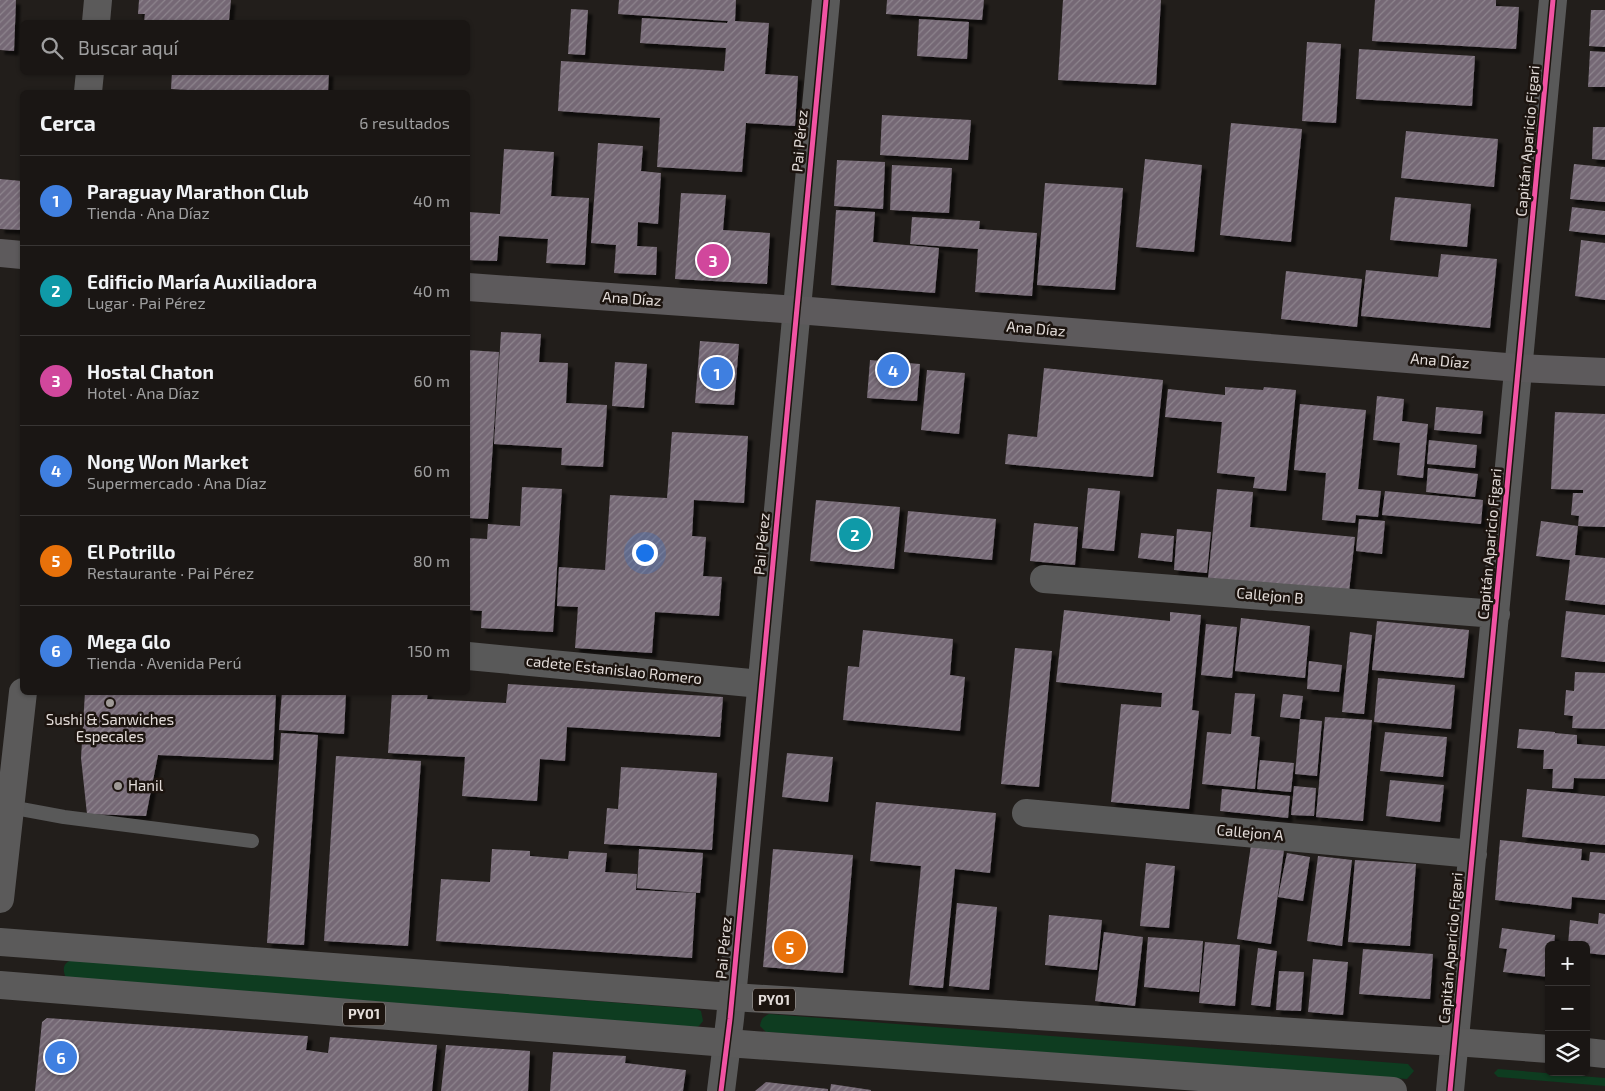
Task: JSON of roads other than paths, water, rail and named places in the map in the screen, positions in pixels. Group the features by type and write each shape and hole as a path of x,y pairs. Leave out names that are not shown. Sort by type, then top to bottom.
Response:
{"main road":[{"path":"96,20 98,0"},
{"path":"88,90 90,75"},
{"path":"0,253 20,255"},
{"name":"Ana Díaz","path":"470,287 797,310 1519,368 1605,372"},
{"path":"0,899 22,695"},
{"name":"PY01","path":"0,942 732,997 1545,1049"},
{"name":"PY01","path":"0,985 727,1043 1393,1091"},
{"path":"1590,1052 1605,1054"}],"street":[{"name":"Pai Pérez","path":"721,1091 732,997 826,0"},
{"name":"Capitán Aparicio Figari","path":"1450,1091 1553,0"},
{"name":"Callejon B","path":"1044,579 1496,614"},
{"name":"cadete Estanislao Romero","path":"470,656 761,684"},
{"name":"Callejon A","path":"1026,813 1473,854"}],"lane":[{"path":"10,807 64,817 252,841"}],"place":[{"name":"Hostal Chaton","path":"713,260"},
{"name":"Nong Won Market","path":"893,370"},
{"name":"Paraguay Marathon Club","path":"717,373"},
{"name":"Edificio María Auxiliadora","path":"855,534"},
{"name":"Sushi & Sanwiches Especales","path":"110,703"},
{"name":"Hanil","path":"118,786"},
{"name":"El Potrillo","path":"790,947"},
{"name":"Mega Glo","path":"61,1057"}]}
